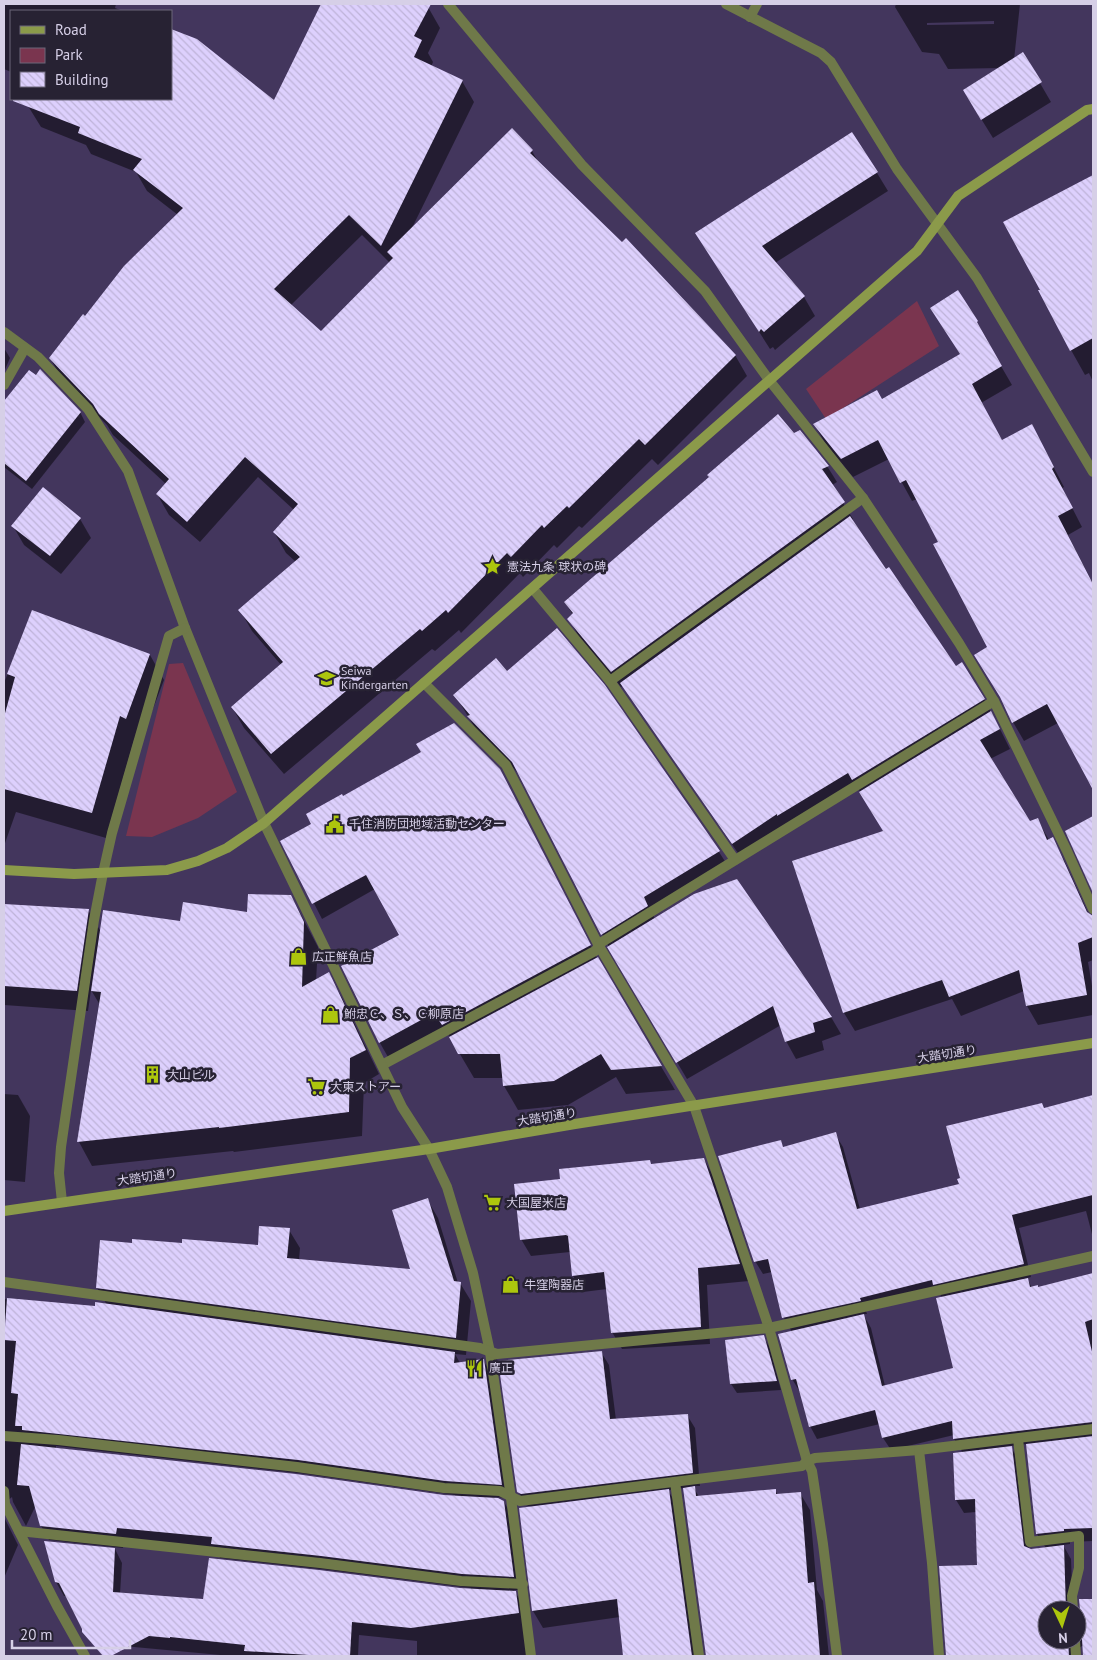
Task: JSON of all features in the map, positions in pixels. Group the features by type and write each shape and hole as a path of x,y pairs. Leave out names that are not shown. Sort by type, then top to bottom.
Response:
{"street":[{"path":"448,4 582,165 705,291 769,380 863,498 959,643 994,701 1093,909"},
{"path":"726,4 821,53 831,62 898,169 977,278 1093,472"},
{"path":"750,17 757,4"},
{"path":"4,870 74,874 166,870 198,861 227,848 264,823 917,251 958,196 1087,110 1093,109"},
{"path":"4,332 38,357 88,409 128,471 185,628 264,823 402,1107 429,1149 447,1187 473,1273 490,1352 531,1656"},
{"path":"4,384 25,348"},
{"path":"610,681 863,498"},
{"path":"533,589 610,681 735,860"},
{"path":"62,1202 59,1173 61,1147 103,873 112,833 169,636 185,628"},
{"path":"424,683 506,765 598,946 694,1106 769,1328 807,1462 812,1471 837,1656"},
{"path":"382,1065 595,951 602,942 994,701"},
{"name":"大踏切通り","path":"4,1211 429,1149 1093,1043"},
{"path":"4,1282 480,1348 497,1354 769,1328 1093,1256"},
{"path":"4,1436 67,1441 287,1466 444,1488 500,1492 520,1501 802,1466 816,1458 919,1450 1093,1429"},
{"path":"1018,1439 1030,1542 1079,1536 1079,1568 1072,1600"},
{"path":"919,1450 932,1563 939,1656"},
{"path":"675,1482 699,1656"},
{"path":"4,1492 4,1504 85,1656"},
{"path":"19,1531 310,1562 461,1581 522,1584"}],"green space":[{"path":"917,301 939,346 826,419 806,389"},
{"path":"183,663 237,792 198,818 152,837 126,836 169,664"}],"building":[{"path":"321,4 431,4 414,36 422,40 414,57 463,80 381,246 349,215 274,289 321,331 393,258 387,252 512,128 533,150 530,153 622,242 626,238 736,355 645,445 639,439 569,508 567,506 544,528 542,525 511,557 507,553 448,613 446,610 422,631 420,629 271,754 231,707 283,662 238,610 300,557 273,532 298,504 245,457 187,522 156,494 169,479 99,414 93,404 49,358 124,266 183,208 133,170 142,159 78,133 80,127 13,100 172,100 172,29 197,39 274,100"},
{"path":"1023,52 1042,82 981,120 963,90"},
{"path":"852,132 878,172 762,246 805,296 764,332 761,329 759,332 695,233"},
{"path":"1093,175 1093,338 1070,351 1003,222"},
{"path":"958,290 978,321 1002,366 972,384 1002,440 1032,424 1054,467 1052,469 1073,508 1058,516 1093,584 1093,790 1047,704 1012,723 1000,697 974,655 987,647 933,544 938,542 906,480 900,483 878,440 841,459 813,424 877,390 882,399 960,354 930,308"},
{"path":"40,369 81,412 26,481 4,463 4,401 29,370 36,375"},
{"path":"778,414 794,433 800,430 829,466 822,469 845,502 611,672 567,619 573,613 564,602 709,477 707,475"},
{"path":"43,487 81,518 50,556 11,526"},
{"path":"850,516 886,569 889,567 956,666 962,662 985,699 852,780 848,773 777,816 777,814 732,844 620,683"},
{"path":"32,610 150,654 126,719 120,716 92,813 4,789 4,717 15,677 7,674"},
{"path":"557,628 605,685 720,851 644,897 648,906 601,935 512,762 467,716 470,715 453,695 496,658 507,671"},
{"path":"991,711 1000,729 980,740 1030,821 1038,818 1047,840 1053,837 1087,912 1093,916 1093,937 1078,943 1087,995 1026,1006 1019,970 949,997 942,980 843,1013 792,861 883,831 859,792"},
{"path":"454,723 500,769 591,945 442,1025 434,1013 379,1043 341,966 399,935 366,875 312,904 280,841 311,824 306,814 342,794 343,796 421,752 416,744"},
{"path":"1093,816 1093,893 1065,831"},
{"path":"737,879 832,1017 813,1023 815,1032 785,1042 773,1006 676,1063 607,947 694,894"},
{"path":"248,894 291,895 304,922 302,987 329,972 366,1050 350,1058 349,1112 219,1128 77,1142 101,992 91,991 103,910 180,921 183,902 247,912"},
{"path":"4,904 89,909 77,991 4,986"},
{"path":"598,957 662,1066 611,1070 601,1054 554,1081 503,1086 500,1054 458,1054 449,1037"},
{"path":"1093,1095 1093,1195 1012,1215 1024,1264 933,1285 932,1280 860,1298 861,1301 782,1318 768,1259 754,1262 718,1156 781,1140 783,1147 836,1132 857,1209 959,1184 957,1179 960,1178 946,1126 1042,1103 1044,1108"},
{"path":"704,1158 740,1264 698,1268 701,1327 611,1333 604,1272 572,1276 568,1236 566,1235 520,1240 514,1184 560,1179 559,1169 650,1160 651,1164"},
{"path":"428,1198 454,1281 461,1282 456,1338 96,1288 100,1240 132,1243 132,1239 182,1243 182,1239 258,1245 259,1226 290,1228 287,1258 410,1269 392,1210"},
{"path":"1093,1273 1093,1319 1085,1322 1093,1356 1093,1422 953,1439 952,1421 882,1438 875,1410 809,1427 796,1379 791,1380 778,1334 864,1314 882,1386 953,1368 936,1298 1028,1278 1030,1287 1038,1285 1038,1287"},
{"path":"7,1298 95,1306 95,1302 455,1352 454,1363 484,1359 502,1485 445,1481 298,1460 22,1430 22,1426 15,1426 18,1394 11,1393 16,1341 4,1340"},
{"path":"764,1335 777,1381 730,1384 725,1340"},
{"path":"602,1351 610,1419 688,1414 693,1473 521,1494 517,1492 498,1361"},
{"path":"1093,1436 1093,1528 1064,1529 1064,1531 1036,1534 1026,1444"},
{"path":"21,1444 296,1474 444,1495 498,1498 504,1501 514,1577 462,1574 211,1544 212,1537 117,1528 116,1534 40,1526 29,1486 17,1485"},
{"path":"1012,1446 1024,1546 1031,1549 1064,1545 1066,1600 1037,1600 1037,1650 1069,1650 1069,1656 946,1656 939,1566 977,1565 975,1499 955,1500 953,1453"},
{"path":"695,1486 696,1496 776,1489 776,1494 801,1492 808,1583 814,1582 820,1656 706,1656 683,1488"},
{"path":"669,1489 692,1656 623,1656 617,1599 532,1611 519,1508"},
{"path":"44,1541 115,1548 113,1592 203,1599 209,1558 460,1588 516,1591 519,1613 411,1628 352,1622 350,1656 309,1656 244,1651 245,1645 149,1636 111,1656 103,1656 82,1632 59,1583 55,1582"},
{"path":"1093,1599 1093,1656 1083,1656 1083,1650 1087,1650 1087,1600 1079,1600"}],"place":[{"name":"憲法九条 球状の碑","path":"493,567"},
{"name":"Seiwa Kindergarten","path":"327,678"},
{"name":"千住消防団地域活動センター","path":"335,824"},
{"name":"広正鮮魚店","path":"298,957"},
{"name":"鮒忠Ｃ、Ｓ、Ｃ柳原店","path":"330,1014"},
{"name":"大山ビル","path":"153,1075"},
{"name":"大東ストアー","path":"316,1087"},
{"name":"大国屋米店","path":"492,1203"},
{"name":"牛窪陶器店","path":"510,1285"},
{"name":"廣正","path":"475,1368"}]}
